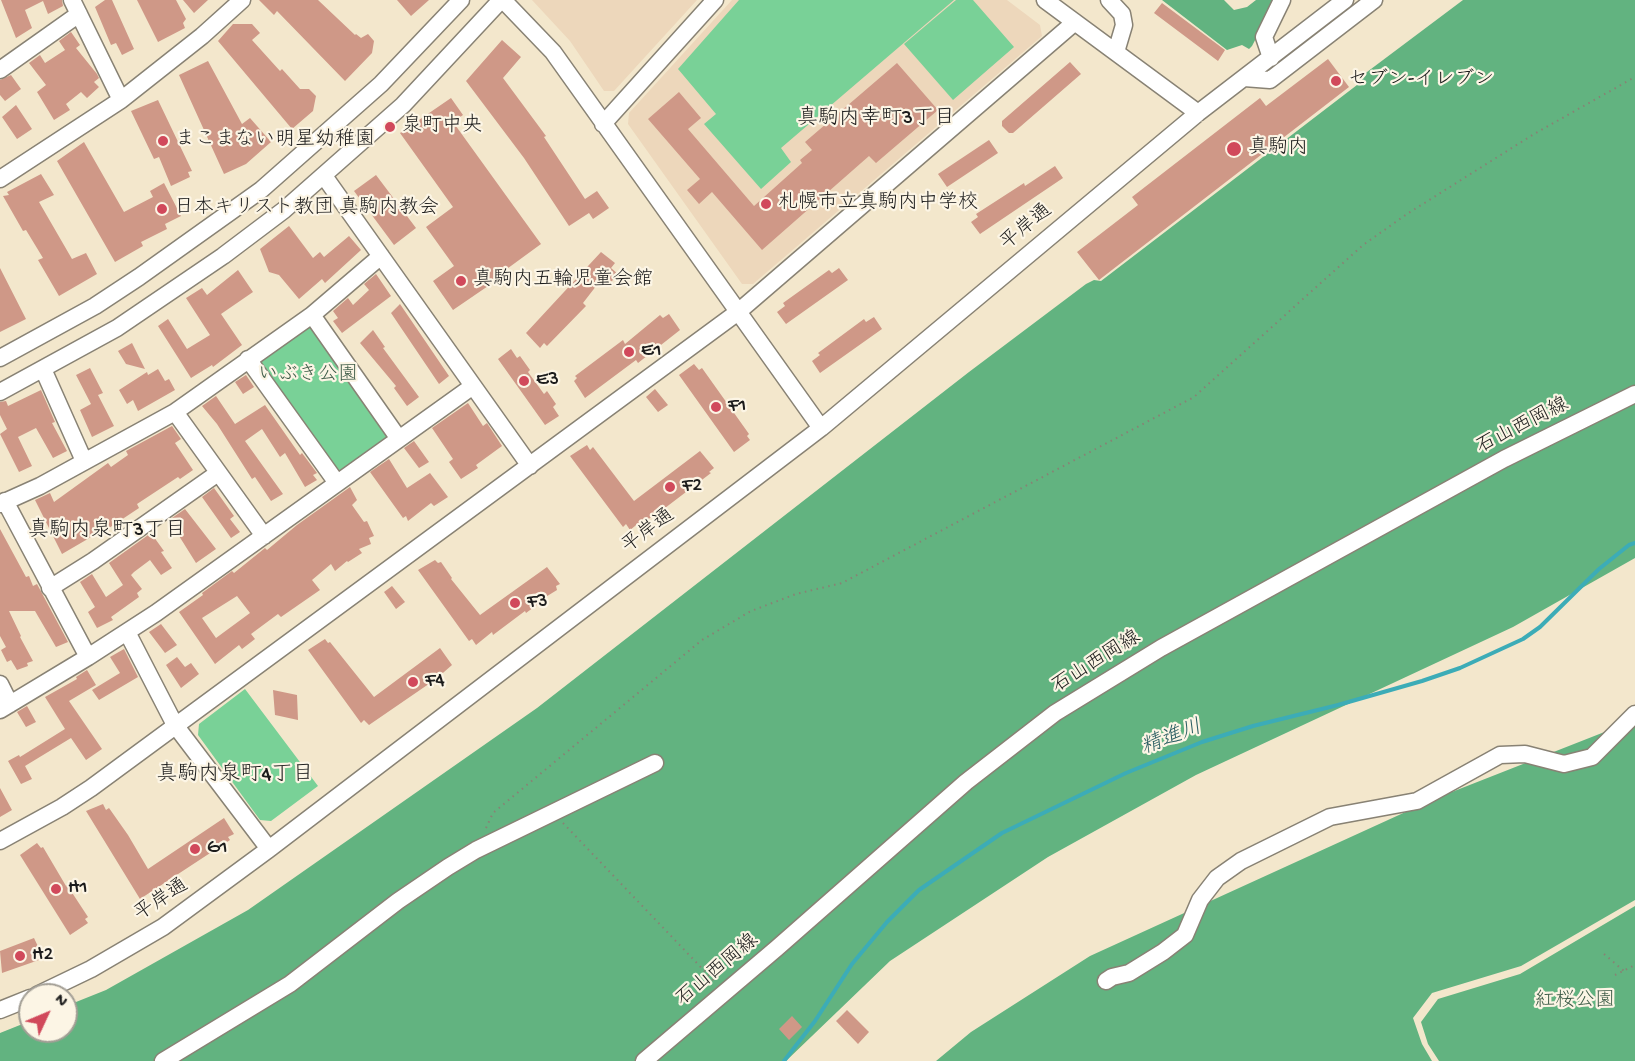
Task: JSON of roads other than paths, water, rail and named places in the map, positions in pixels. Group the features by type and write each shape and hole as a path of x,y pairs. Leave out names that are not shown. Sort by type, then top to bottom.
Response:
{"street":[{"path":"0,179 121,100 202,36 242,0"},
{"path":"0,358 48,333 113,294 206,231 261,190 381,84 460,0"},
{"path":"0,392 117,328 223,256 284,210 403,105 502,0 553,52 821,428"},
{"path":"603,124 715,0"},
{"path":"1046,0 1198,113"},
{"path":"1108,0 1117,6 1122,14 1124,25 1116,52"},
{"path":"1270,58 1264,37 1282,0"},
{"name":"平岸通","path":"62,983 155,932 204,898 821,428 1198,113 1345,0"},
{"path":"1244,78 1270,80 1374,0"},
{"path":"0,70 76,7 121,100"},
{"path":"0,841 62,807 738,312 1075,22"},
{"path":"324,176 530,466"},
{"path":"88,657 3,502 40,486 175,412 312,315 381,256"},
{"path":"312,315 399,439"},
{"path":"248,359 337,483"},
{"path":"43,369 84,461"},
{"path":"0,684 5,707 88,657 264,536 473,386"},
{"name":"石山西岡線","path":"644,1061 966,782 1055,713 1171,642 1504,459 1635,394"},
{"path":"175,412 264,536"},
{"path":"50,588 93,561 218,473"},
{"path":"126,632 175,725 269,849"},
{"path":"1106,981 1129,972 1163,952 1185,935 1200,900 1217,878 1241,861 1330,817 1417,801 1500,755 1525,754 1564,764 1592,757 1635,714"},
{"path":"163,1061 290,984 398,902 476,850 655,764"},
{"path":"0,1010 18,1003"}],"waterway":[{"name":"精進川","path":"784,1061 815,1021 852,964 887,922 919,890 1002,833 1126,773 1202,742 1422,681 1460,668 1523,639 1540,627 1599,569 1629,545 1635,543"}],"place":[{"name":"セブン-イレブン","path":"1336,81"},
{"name":"泉町中央","path":"390,127"},
{"name":"まこまない明星幼稚園","path":"163,141"},
{"name":"真駒内","path":"1234,149"},
{"name":"札幌市立真駒内中学校","path":"766,204"},
{"name":"日本キリスト教団 真駒内教会","path":"162,209"},
{"name":"真駒内五輪児童会館","path":"461,281"},
{"name":"E1","path":"629,352"},
{"name":"E3","path":"524,381"},
{"name":"F1","path":"716,407"},
{"name":"F2","path":"670,487"},
{"name":"F3","path":"515,603"},
{"name":"F4","path":"413,682"},
{"name":"G1","path":"195,849"},
{"name":"H1","path":"56,889"},
{"name":"H2","path":"20,956"}],"district":[{"name":"真駒内幸町3丁目","path":"876,120"},
{"name":"真駒内泉町3丁目","path":"107,532"},
{"name":"真駒内泉町4丁目","path":"235,776"}],"park label":[{"name":"いぶき公園","path":"308,376"},
{"name":"紅桜公園","path":"1575,1002"}]}
